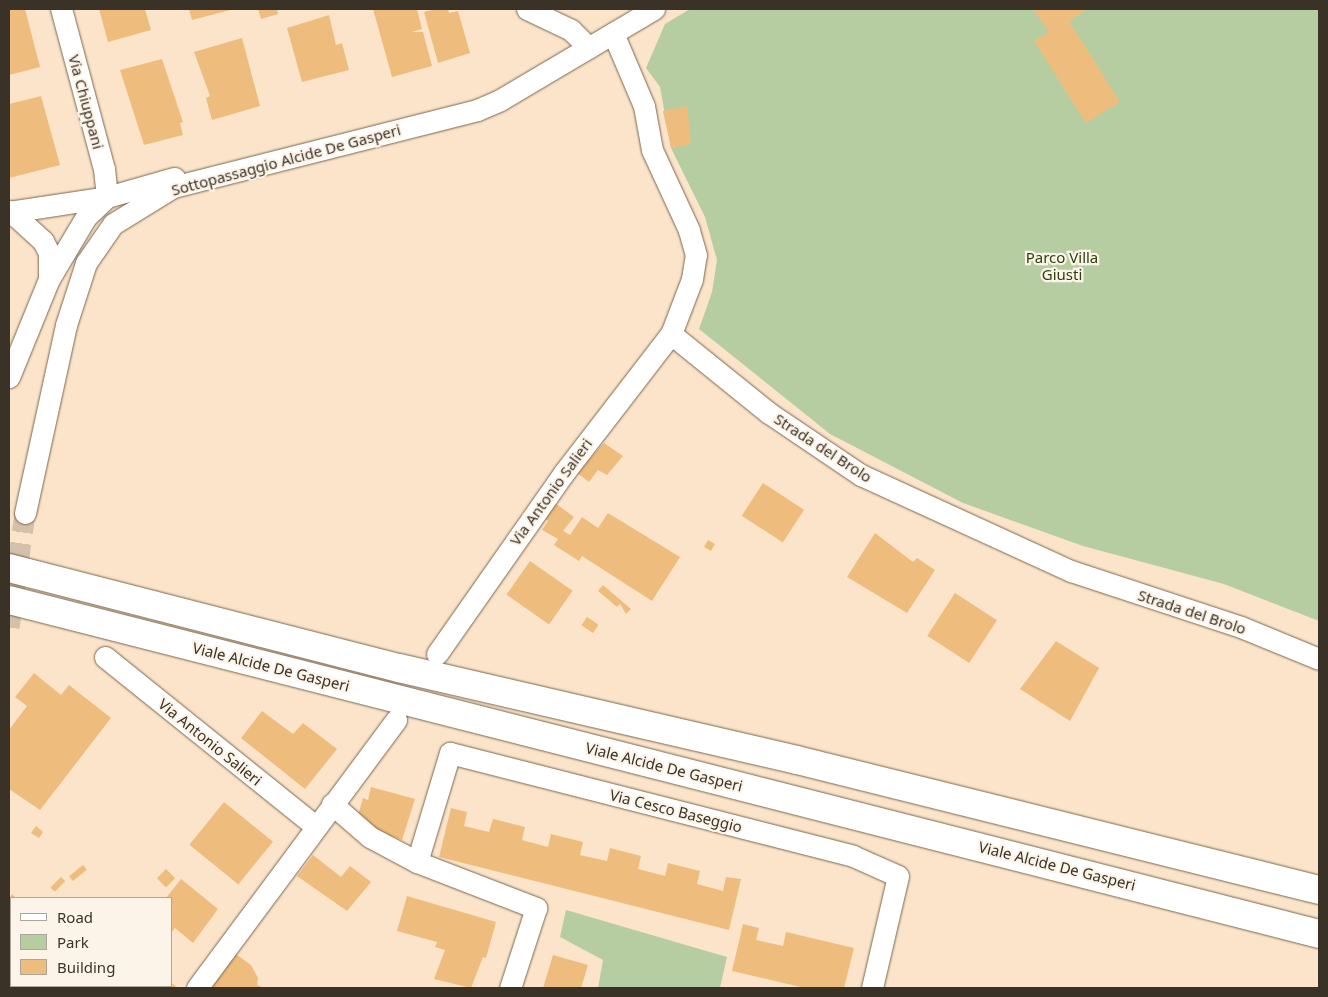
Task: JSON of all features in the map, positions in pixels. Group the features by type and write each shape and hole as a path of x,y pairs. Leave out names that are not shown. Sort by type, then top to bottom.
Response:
{"main road":[{"name":"Viale Alcide De Gasperi","path":"9,568 399,668 797,760 1319,890"},
{"name":"Viale Alcide De Gasperi","path":"9,600 1287,924 1319,934"},
{"path":"1287,924 1319,949"}],"street":[{"name":"Via Chiuppani","path":"62,9 104,169 107,197"},
{"path":"527,9 571,30 589,48"},
{"path":"9,212 107,197 500,100 654,9"},
{"path":"613,33 644,106 652,150 689,230 696,255 692,279 671,334"},
{"name":"Sottopassaggio Alcide De Gasperi","path":"25,513 66,325 86,263 114,224 173,188 440,120 500,100"},
{"path":"9,377 50,279 70,239 107,197"},
{"path":"9,212 43,241 49,253 50,279"},
{"name":"Via Antonio Salieri","path":"438,654 563,474 671,334"},
{"name":"Strada del Brolo","path":"671,334 769,413 861,475 1071,571 1241,627 1319,659"},
{"name":"Via Antonio Salieri","path":"105,658 315,826"},
{"path":"197,988 315,826 396,720"},
{"name":"Via Cesco Baseggio","path":"418,862 450,753 853,856 898,876 872,988"},
{"path":"332,804 370,837 418,862 536,908 510,988"}],"green space":[{"name":"Parco Villa Giusti","path":"690,9 1319,9 1319,621 1224,584 1083,546 963,503 830,434 699,329 712,292 717,260 705,217 671,148 660,87 646,68 665,24"},
{"path":"566,910 727,957 720,988 598,988 603,960 560,937"}],"building":[{"path":"9,9 25,9 40,67 9,75"},
{"path":"99,9 145,9 151,30 108,42"},
{"path":"189,9 234,9 192,20"},
{"path":"258,9 277,9 278,14 261,19"},
{"path":"373,9 417,9 422,29 412,32 423,32 432,66 392,77"},
{"path":"448,9 449,13 458,11 470,53 438,63 424,12"},
{"path":"1033,9 1088,9 1069,21 1120,102 1086,123 1034,41 1049,32"},
{"path":"329,15 336,45 342,43 349,70 302,82 287,28"},
{"path":"242,38 260,106 212,120 206,98 210,96 194,52"},
{"path":"162,59 183,122 180,123 183,135 144,145 120,70"},
{"path":"41,96 60,165 9,178 9,104"},
{"path":"687,106 691,144 671,148 663,111"},
{"path":"604,443 623,456 607,475 598,470 589,482 577,473"},
{"path":"763,483 804,510 783,542 742,516"},
{"path":"551,500 574,517 563,531 570,535 582,517 598,528 608,513 680,557 652,601 582,556 579,561 554,545 558,539 542,530 548,521 539,514"},
{"path":"875,533 913,562 917,558 935,570 907,613 847,577"},
{"path":"708,540 715,544 711,551 704,547"},
{"path":"530,561 573,591 549,624 506,595"},
{"path":"603,585 631,609 626,614 620,604 617,607 598,591"},
{"path":"955,593 997,620 969,663 927,636"},
{"path":"587,617 599,625 593,633 581,625"},
{"path":"1056,641 1099,668 1070,721 1020,689"},
{"path":"34,673 61,695 69,685 111,718 40,810 9,789 9,730 27,706 15,697"},
{"path":"262,711 293,734 303,723 337,749 305,789 241,738"},
{"path":"371,787 415,799 402,840 366,827 357,819 363,798 368,800"},
{"path":"224,802 273,842 238,884 189,845"},
{"path":"451,808 467,812 464,826 489,832 493,819 525,827 522,840 548,847 551,834 583,842 580,855 607,861 610,848 641,856 638,869 665,876 668,863 700,871 697,884 723,891 726,877 741,879 729,930 439,857"},
{"path":"36,826 43,832 39,838 31,833"},
{"path":"313,855 341,877 350,866 371,882 347,911 297,876"},
{"path":"83,865 87,870 73,881 69,876"},
{"path":"166,869 175,878 166,887 157,878"},
{"path":"61,877 65,881 55,892 50,888"},
{"path":"181,879 218,909 193,943 175,928 172,932 172,897 167,897"},
{"path":"407,896 496,922 486,958 483,957 471,988 434,979 445,950 435,947 437,942 397,931"},
{"path":"743,924 759,928 756,940 783,946 786,932 854,948 844,988 805,988 732,971"},
{"path":"233,952 251,965 258,978 257,985 264,988 209,988"},
{"path":"553,955 588,965 581,988 543,988"},
{"path":"172,984 179,988 117,988 172,987"},
{"path":"10,986 45,988 9,988"}],"tunnel":[{"path":"9,627 25,513"}]}
